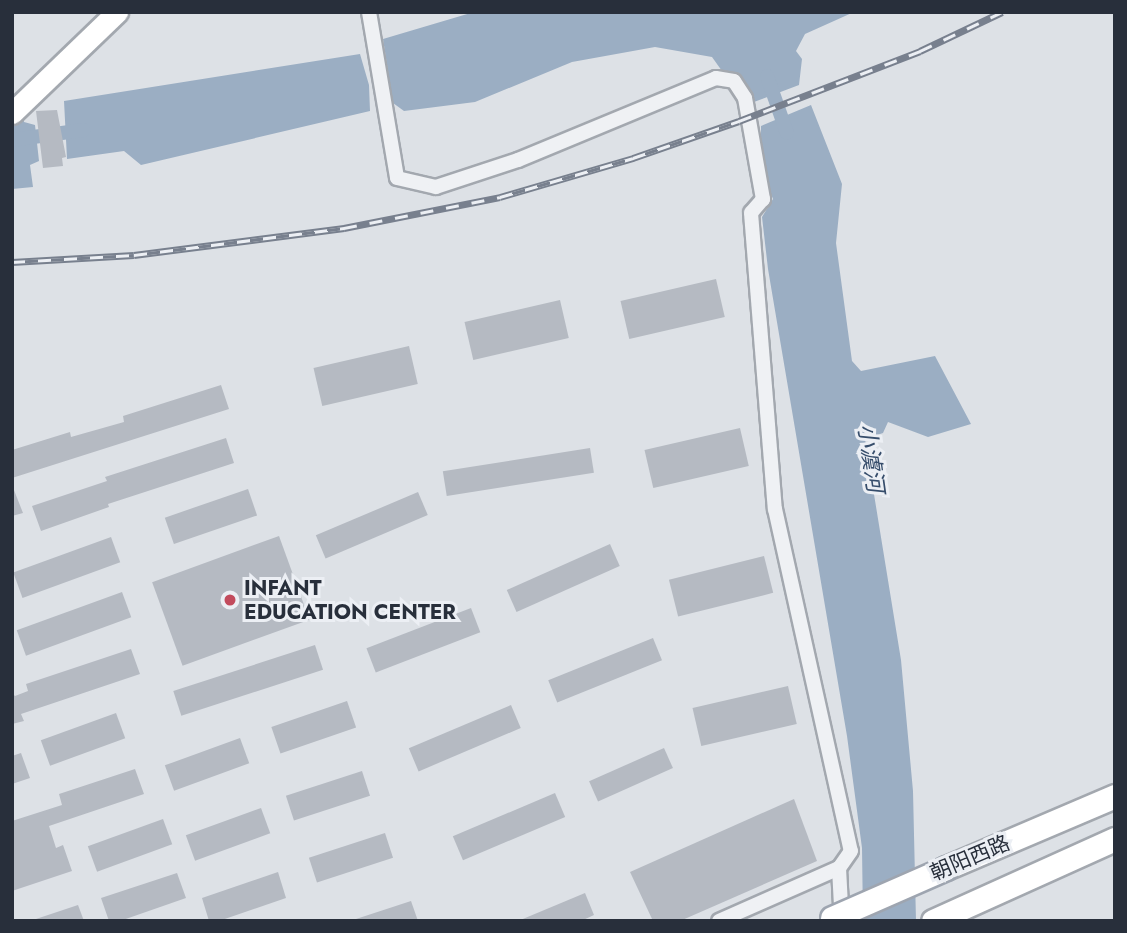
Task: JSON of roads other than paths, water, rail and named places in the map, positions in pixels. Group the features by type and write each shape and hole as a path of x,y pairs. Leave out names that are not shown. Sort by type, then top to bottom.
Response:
{"main road":[{"path":"12,94 96,12"},
{"path":"12,113 117,12"},
{"name":"朝阳西路","path":"833,914 1115,796"},
{"name":"朝阳西路","path":"944,916 1115,839"}],"street":[{"path":"369,12 397,177 436,187 518,160 716,78 734,81 745,98 763,199 751,213 775,509 851,851 839,869 833,914"},
{"path":"719,921 839,869"}],"water":[{"path":"474,12 854,12 805,34 796,51 802,59 799,85 754,102 747,85 722,71 712,57 655,47 572,62 475,102 404,111 393,103 383,39"},
{"path":"360,54 369,85 370,111 141,165 124,151 67,159 64,101"},
{"path":"811,105 842,184 836,243 852,361 861,371 935,356 971,424 928,437 888,422 883,433 865,439 901,660 913,791 916,921 863,921 862,848 847,736 768,269 762,217 773,199 761,169 761,126"},
{"path":"23,111 24,122 35,125 39,161 30,165 33,187 12,189 12,112"}],"waterway":[{"name":"小澞河","path":"767,76 787,133"},
{"path":"12,140 83,130"}],"railway":[{"path":"12,262 134,255 344,228 500,197 633,158 739,121 920,51 1002,12"}],"place":[{"name":"INFANT EDUCATION CENTER","path":"230,600"}]}
